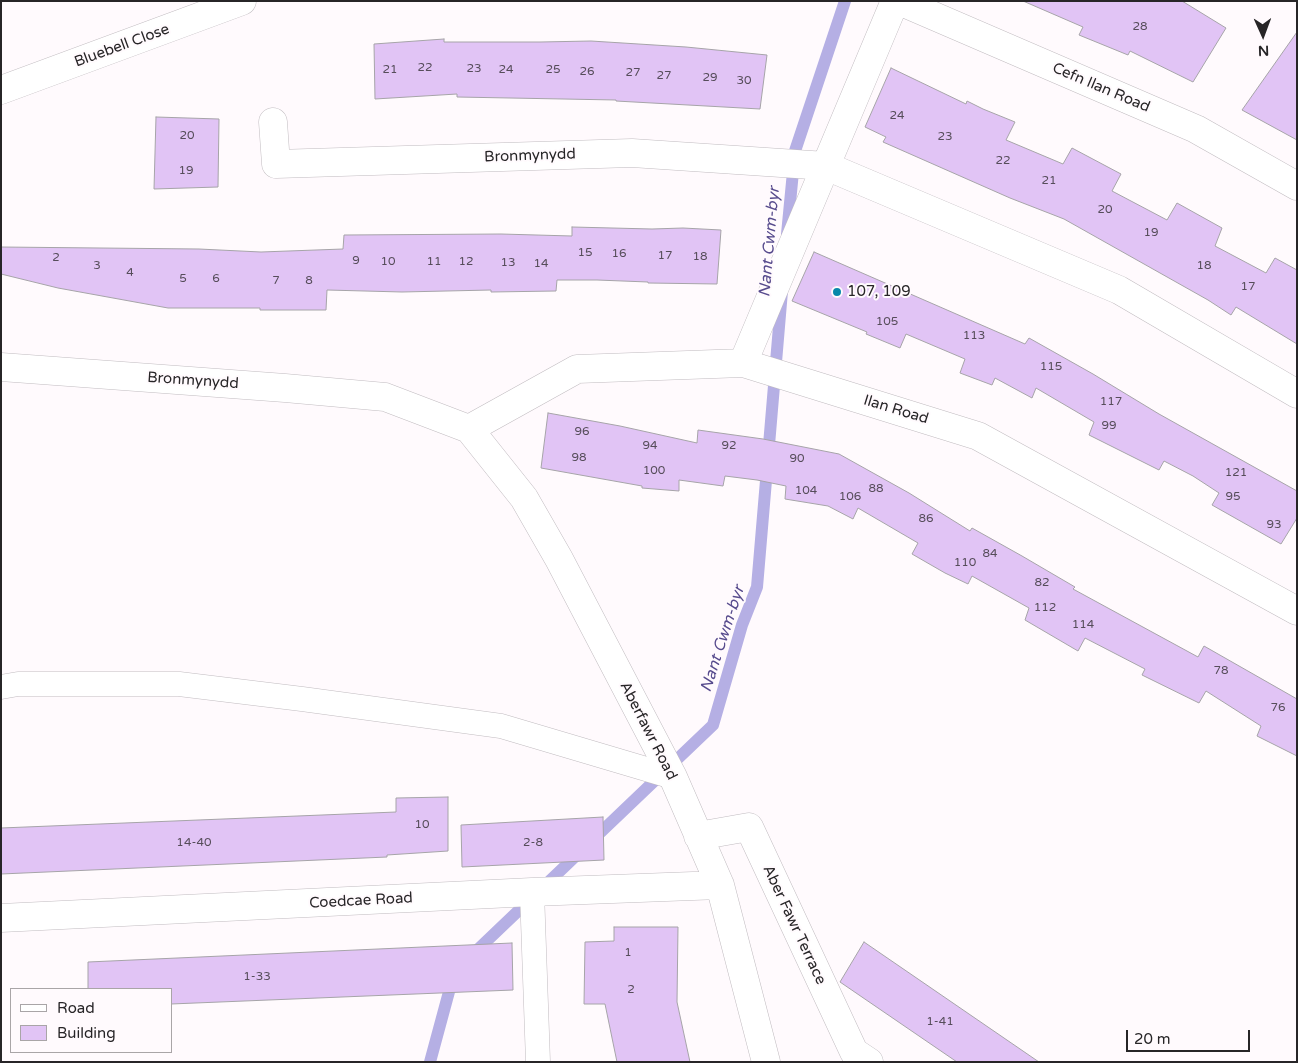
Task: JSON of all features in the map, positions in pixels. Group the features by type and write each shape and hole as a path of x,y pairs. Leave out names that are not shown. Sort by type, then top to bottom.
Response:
{"street":[{"name":"Bluebell Close","path":"1,90 242,1"},
{"path":"743,363 895,1"},
{"name":"Cefn Ilan Road","path":"900,1 1196,129 1297,186"},
{"name":"Bronmynydd","path":"273,122 276,164 632,153 826,166"},
{"path":"826,166 1119,290 1297,394"},
{"name":"Ilan Road","path":"469,429 577,369 743,363 978,436 1297,611"},
{"name":"Bronmynydd","path":"1,366 285,388 385,398 469,429"},
{"name":"Aberfawr Road","path":"469,429 524,498 575,590 673,777 720,885 766,1062"},
{"name":"Aber Fawr Terrace","path":"698,836 749,828 854,1052 869,1062"},
{"name":"Coedcae Road","path":"1,918 532,892 720,885"}],"lane":[{"path":"1,687 18,684 179,684 312,700 501,726 673,777"},
{"path":"532,892 538,1062"}],"building":[{"path":"1023,1 1182,1 1226,28 1193,82 1130,51 1128,55 1079,35 1083,27"},
{"path":"1297,32 1297,140 1242,110"},
{"path":"444,39 444,42 591,41 686,47 767,55 760,109 616,100 457,97 457,94 375,99 374,44"},
{"path":"891,68 966,104 967,101 1015,122 1006,140 1063,164 1072,148 1121,174 1112,191 1167,220 1177,203 1222,228 1215,246 1266,273 1275,258 1297,270 1297,344 1236,307 1231,315 1208,300 1064,219 1010,198 883,142 886,137 865,127"},
{"path":"156,117 219,119 218,187 154,189"},
{"path":"572,227 721,230 717,284 557,280 556,291 402,292 327,290 326,310 260,310 260,308 168,308 58,288 1,274 1,247 199,249 261,252 343,249 344,235 501,234 572,236"},
{"path":"814,252 1025,344 1029,338 1159,414 1297,491 1297,518 1281,544 1212,505 1219,493 1193,476 1164,461 1159,470 1089,435 1094,422 1036,388 1032,398 995,378 992,385 960,373 965,359 906,334 900,348 866,334 867,332 792,301"},
{"path":"548,413 697,443 698,430 763,439 839,454 909,493 970,531 972,528 1075,587 1073,589 1198,657 1204,646 1297,699 1297,756 1257,736 1261,726 1206,691 1199,703 1142,675 1145,669 1085,638 1078,651 1025,620 1029,608 972,576 968,584 912,554 918,543 858,508 853,519 828,506 785,499 786,486 757,480 725,476 723,486 679,480 679,491 642,488 642,486 541,468"},
{"path":"448,797 448,851 387,855 387,857 1,874 1,828 396,812 396,798"},
{"path":"603,817 604,860 462,867 461,825"},
{"path":"614,927 678,927 677,1002 690,1062 617,1062 605,1004 584,1004 585,942 614,941"},
{"path":"864,942 1039,1062 957,1062 840,982"},
{"path":"512,943 513,990 172,1004 172,988 88,988 88,962"}],"waterway":[{"name":"Nant Cwm-byr","path":"787,234 795,151 845,1"},
{"name":"Nant Cwm-byr","path":"472,955 713,725 742,625 757,587 782,291"},
{"name":"Nant Cwm-byr","path":"430,1062 453,977"}],"place":[{"name":"107, 109","path":"837,292"}]}
